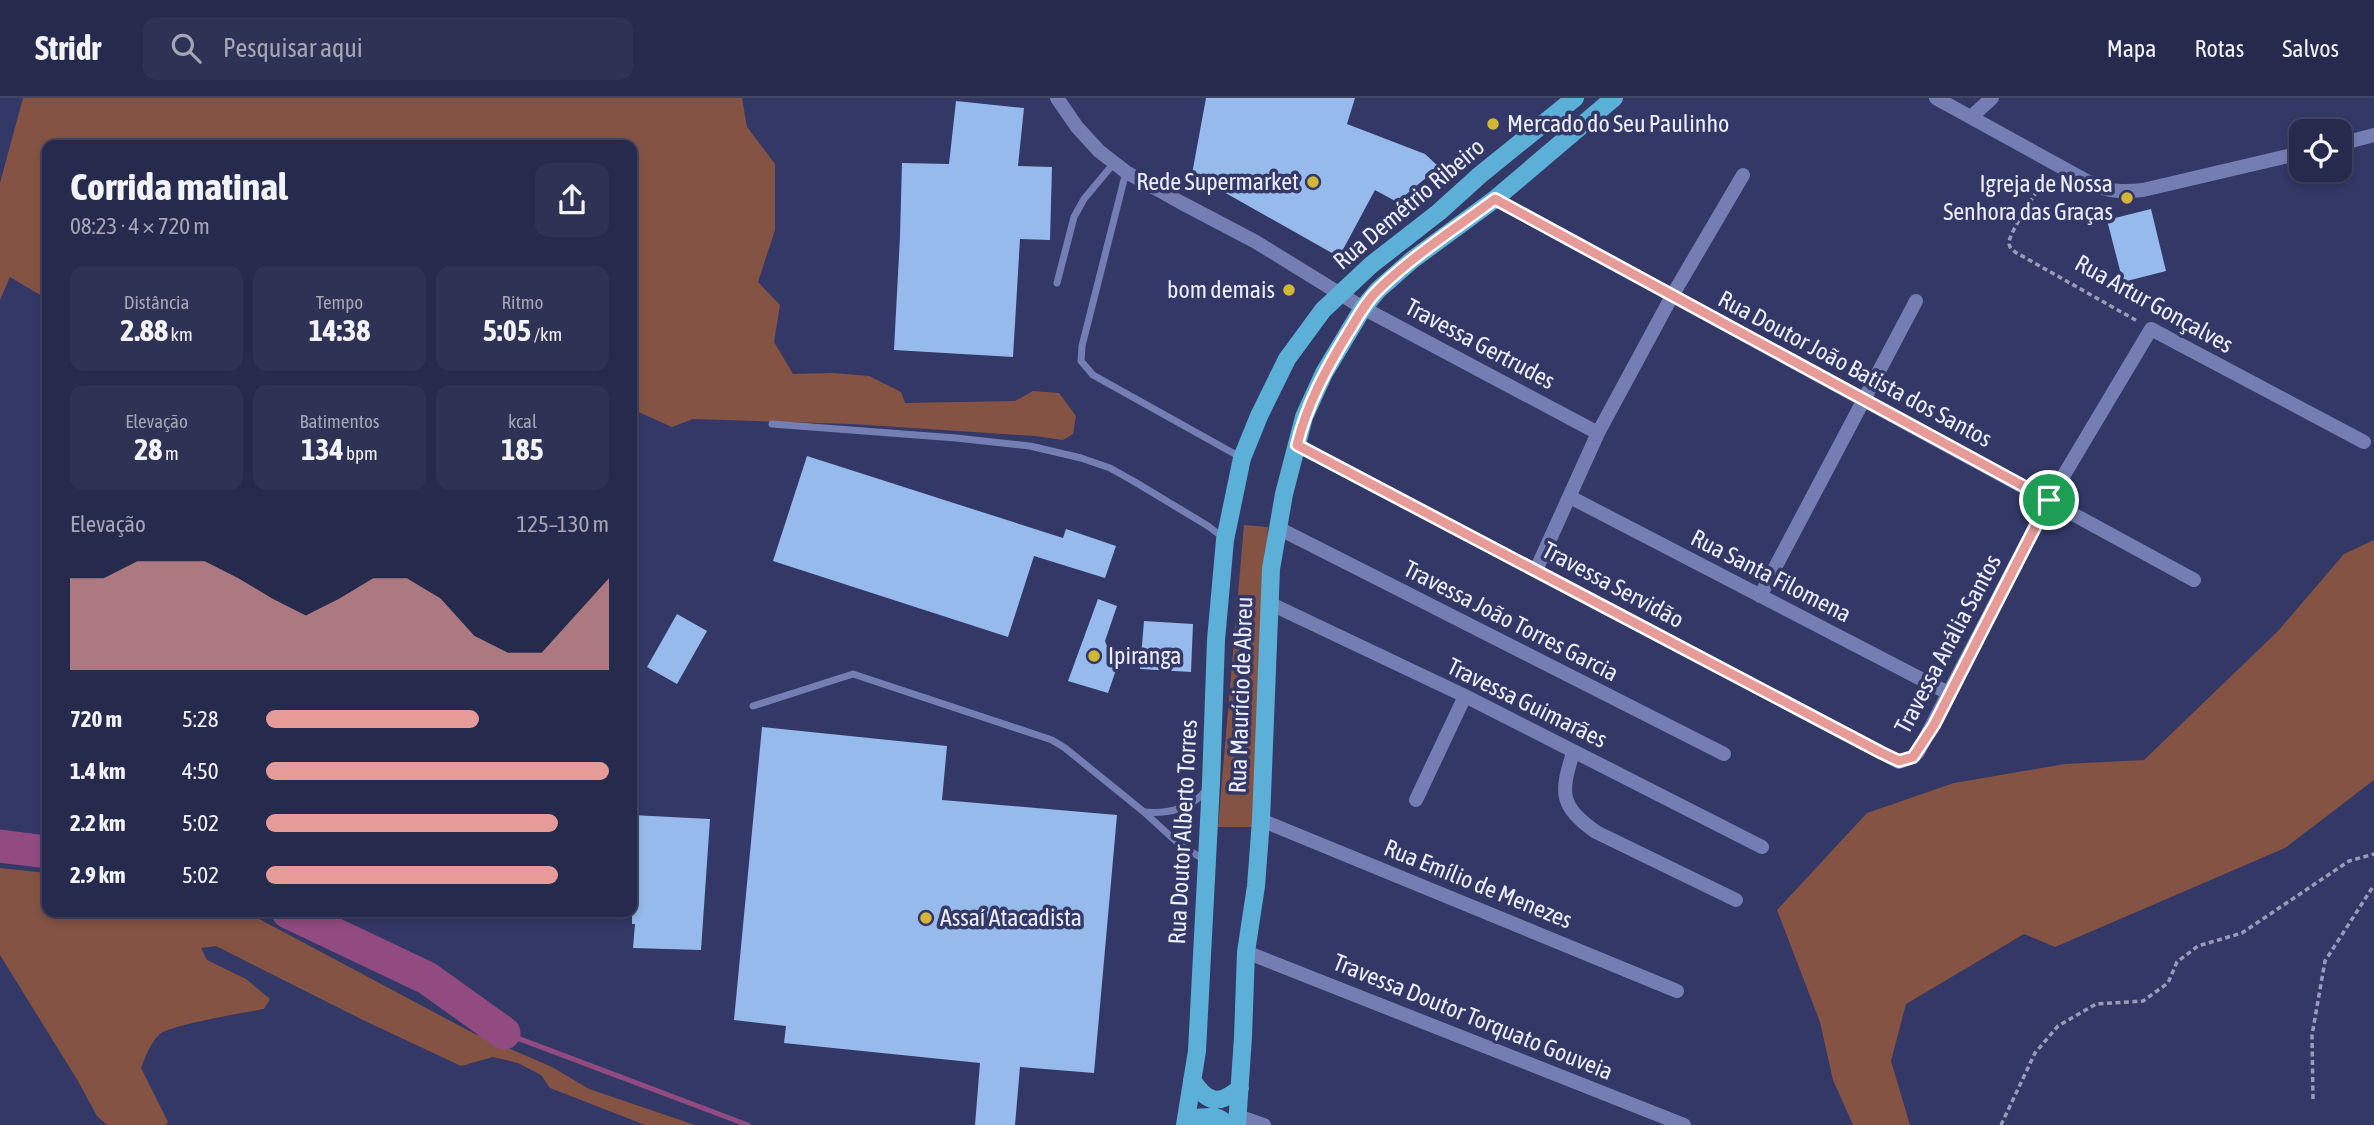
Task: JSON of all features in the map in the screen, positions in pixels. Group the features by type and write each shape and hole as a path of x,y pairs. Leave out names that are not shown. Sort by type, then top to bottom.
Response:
{"main road":[{"name":"Rua Demétrio Ribeiro","path":"1340,295 1371,265 1575,98"},
{"name":"Rua Maurício de Abreu","path":"1234,1122 1240,1088 1246,952 1256,886 1261,820 1271,569 1304,417 1324,373 1363,308 1378,290 1412,260 1495,199 1614,98"},
{"name":"Rua Doutor Alberto Torres","path":"1185,1125 1197,1051 1216,640 1225,540 1242,457 1287,359 1323,310 1340,295"},
{"path":"1192,1080 1201,1093 1215,1101 1228,1098 1240,1088"},
{"path":"1191,1125 1196,1118 1214,1116 1234,1122"}],"street":[{"name":"Travessa Gertrudes","path":"1057,98 1092,143 1120,167 1256,242 1363,308 1598,433"},
{"path":"1936,98 2099,187 2122,193 2289,156"},
{"path":"1971,117 1992,98"},
{"path":"2352,141 2374,135"},
{"path":"1536,570 1598,433 1672,296 1743,175"},
{"name":"Rua Doutor João Batista dos Santos","path":"1495,199 2194,580"},
{"path":"1760,596 1916,302"},
{"name":"Rua Artur Gonçalves","path":"2151,329 2364,442"},
{"name":"Travessa Anália Santos","path":"1908,760 1918,752 1950,694 2049,500 2151,329"},
{"name":"Travessa Servidão","path":"1297,445 1882,753 1899,761 1908,760"},
{"name":"Rua Santa Filomena","path":"1570,497 1950,694"},
{"name":"Travessa João Torres Garcia","path":"1278,528 1724,754"},
{"name":"Travessa Guimarães","path":"1269,603 1465,696 1762,848"},
{"path":"1416,800 1465,696"},
{"path":"1573,753 1565,791 1568,805 1577,818 1596,832 1737,900"},
{"name":"Rua Emílio de Menezes","path":"1261,820 1677,991"},
{"name":"Travessa Doutor Torquato Gouveia","path":"1246,952 1684,1125"},
{"path":"1234,1122 1264,1125"}],"lane":[{"path":"1057,284 1074,217 1084,199 1120,167"},
{"path":"1120,167 1081,361 1093,375 1111,386 1242,457"},
{"path":"772,424 1031,446 1081,457 1110,468 1135,482 1208,526 1225,540"},
{"path":"753,706 853,674 1052,740 1144,812 1180,845 1206,861"},
{"path":"1144,812 1162,814 1198,801 1211,783"}],"path":[{"name":"Rua Artur Gonçalves","path":"2055,164 2017,225 2008,242 2009,246 2015,252 2151,329"},
{"path":"2001,1125 2035,1053 2058,1026 2096,1003 2143,1000 2168,983 2177,962 2198,946 2242,933 2349,861 2374,854"},
{"path":"2313,1099 2312,1035 2325,961 2374,885"}],"shaded area":[{"path":"23,98 742,98 747,127 775,164 775,230 758,282 780,305 774,342 793,374 869,376 901,392 905,403 1015,401 1033,391 1059,393 1076,416 1073,434 1063,440 852,424 693,419 672,427 637,411 637,140 42,140 42,296 10,277 0,300 0,183"},
{"path":"1244,525 1268,527 1253,827 1218,827"},
{"path":"2374,540 2374,780 2285,848 2055,947 2024,934 1906,1004 1891,1061 1910,1125 1853,1125 1833,1080 1820,1022 1777,910 1867,813 1954,783 2065,764 2144,760 2278,631 2344,554"},
{"path":"0,868 42,872 42,917 255,917 473,1033 552,1067 589,1089 695,1125 645,1125 550,1088 541,1075 518,1063 493,1057 461,1066 216,946 201,948 207,960 246,979 270,999 264,1009 193,1023 160,1034 141,1068 168,1122 166,1125 107,1125 97,1116 0,955"}],"building":[{"name":"Rede Supermarket","path":"1206,98 1355,98 1347,124 1425,154 1439,167 1397,202 1375,190 1339,257 1192,174"},
{"path":"956,101 1024,108 1018,166 1052,167 1050,240 1020,239 1013,357 894,350 902,163 949,164"},
{"path":"2151,209 2166,271 2123,282 2107,220"},
{"path":"807,456 1063,538 1066,529 1116,546 1105,578 1034,556 1008,637 773,561"},
{"name":"Ipiranga","path":"1098,599 1117,606 1105,641 1116,670 1108,693 1068,681"},
{"path":"677,614 707,631 677,684 647,667"},
{"name":"Ipiranga","path":"1144,621 1193,624 1191,672 1140,669"},
{"name":"Assaí Atacadista","path":"762,727 947,746 942,800 1117,815 1094,1073 1020,1067 1015,1125 975,1125 980,1063 784,1043 786,1026 734,1020"},
{"path":"637,815 710,819 701,950 633,948 635,924 632,924 632,917 637,917"}],"waterway":[{"path":"0,846 42,851"},
{"path":"299,917 427,978 504,1033"},
{"path":"504,1033 748,1125"}],"place":[{"name":"Mercado do Seu Paulinho","path":"1493,124"},
{"name":"Rede Supermarket","path":"1313,182"},
{"name":"Igreja de Nossa Senhora das Graças","path":"2127,198"},
{"name":"bom demais","path":"1289,290"},
{"name":"Ipiranga","path":"1094,656"},
{"name":"Assaí Atacadista","path":"926,918"}],"route":[{"path":"1495,199 2049,500 1934,725 1918,752 1908,760 1899,761 1297,445 1304,417 1324,373 1363,308 1378,290 1412,260 1495,199"}]}
